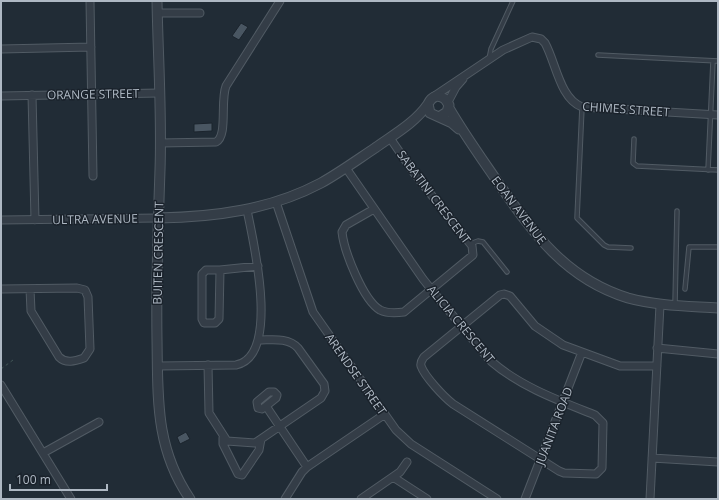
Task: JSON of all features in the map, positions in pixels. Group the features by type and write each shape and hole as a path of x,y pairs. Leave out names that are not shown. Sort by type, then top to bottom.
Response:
{"street":[{"path":"90,1 93,176"},
{"name":"BUITEN CRESCENT","path":"157,1 160,143 156,270 158,404 164,444 171,465 190,499"},
{"path":"160,143 216,142 220,140 223,134 222,100 226,86 280,1"},
{"path":"158,13 200,13"},
{"name":"CHIMES STREET","path":"431,101 453,83 488,60 523,39 532,37 541,39 548,48 567,96 572,102 582,107 718,115"},
{"path":"1,49 91,47"},
{"name":"CHIMES STREET","path":"449,105 456,87 467,75"},
{"name":"ORANGE STREET","path":"35,220 32,95 159,93"},
{"path":"1,96 32,95"},
{"path":"442,96 449,105 444,115 439,117 430,113 431,101 442,96"},
{"name":"ULTRA AVENUE","path":"1,220 200,216 247,210 276,202 312,188 346,168 390,138 422,112 431,101"},
{"name":"EOAN AVENUE","path":"449,105 467,137 526,223 556,257 598,286 627,297 660,305 718,308"},
{"name":"ULTRA AVENUE","path":"405,126 416,121 439,117"},
{"name":"EOAN AVENUE","path":"439,117 456,126 467,137"},
{"name":"SABATINI CRESCENT","path":"374,209 346,225 342,232 356,275 364,290 380,310 401,312 432,290 472,257 474,251 470,244 414,173 390,138"},
{"name":"ALICIA CRESCENT","path":"346,168 432,290 462,326 491,361 498,367 546,396 596,415 602,420 604,423 602,468 596,474 564,473 541,459 445,398 421,364 424,357 462,326 500,295 507,294 543,332 563,345 582,352"},
{"name":"ARENDSE STREET","path":"276,202 313,312 399,434 411,444 497,499"},
{"path":"158,366 242,364 248,358 259,340 258,266 247,210"},
{"path":"220,270 218,321 215,323 204,322 202,319 203,272 206,270 258,266"},
{"path":"1,289 77,288 86,292 90,349 84,358 71,362 65,362 59,358 31,311 30,289"},
{"path":"650,499 660,305"},
{"path":"223,438 230,442 255,443 321,398 324,393 325,386 293,343 286,340 259,340"},
{"path":"657,348 718,354"},
{"path":"582,352 620,366 657,366"},
{"name":"JUANITA ROAD","path":"526,499 582,352"},
{"path":"208,366 210,415 223,438 223,444 240,475 244,474 259,450 261,439"},
{"path":"1,385 71,499"},
{"path":"266,406 308,467"},
{"path":"288,498 302,472 385,414"},
{"path":"43,454 99,422"},
{"path":"652,458 718,462"},
{"path":"361,499 400,472 407,462"},
{"path":"393,477 427,499"}],"lane":[{"path":"488,60 491,49 513,1"},
{"path":"598,55 718,61"},
{"path":"708,170 713,61"},
{"path":"582,107 577,218 604,245 608,247 631,248"},
{"path":"634,139 633,163 637,166 718,170"},
{"path":"675,306 677,210"},
{"path":"470,244 478,241 483,242 507,272"},
{"path":"684,289 689,246 718,248"}],"path":[{"path":"1,369 13,360"}],"building":[{"path":"241,23 248,27 239,40 232,36"},
{"path":"212,123 212,131 194,132 194,124"},
{"path":"186,432 190,439 180,444 177,437"}]}
